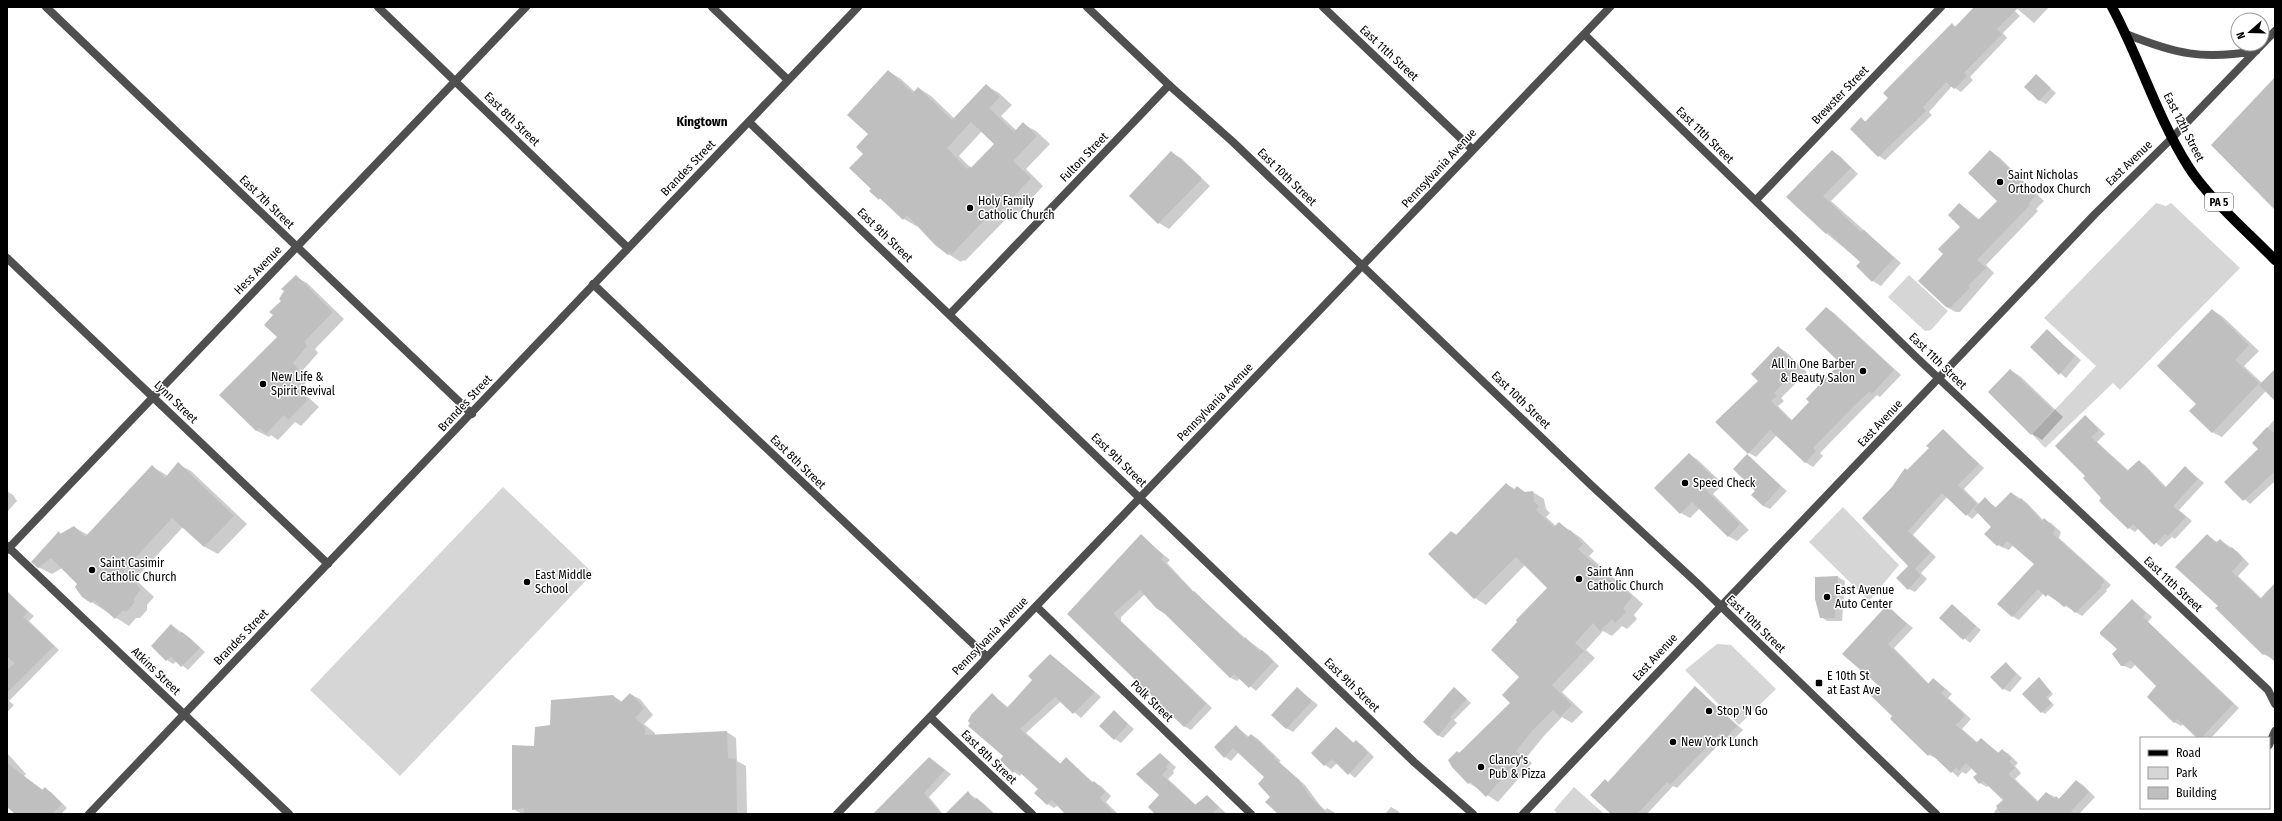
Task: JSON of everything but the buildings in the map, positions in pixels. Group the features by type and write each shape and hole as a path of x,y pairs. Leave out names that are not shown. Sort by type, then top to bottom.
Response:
{"main road":[{"name":"East 12th Street","path":"2112,7 2126,34 2172,138 2188,167 2203,186 2275,260"}],"street":[{"name":"East 7th Street","path":"46,7 472,414"},
{"name":"East 8th Street","path":"378,7 628,248"},
{"name":"Hess Avenue","path":"8,548 526,7"},
{"path":"712,7 788,80"},
{"name":"Brandes Street","path":"89,814 472,414 593,284 858,7"},
{"name":"East 10th Street","path":"1087,7 1168,85 1233,142 1936,814"},
{"name":"East 11th Street","path":"1323,7 1473,150"},
{"name":"Pennsylvania Avenue","path":"837,814 1610,7"},
{"name":"Brewster Street","path":"1756,200 1941,7"},
{"name":"East 11th Street","path":"1584,34 1939,379 2268,690 2275,704"},
{"path":"2126,34 2189,54 2225,56 2250,52"},
{"name":"East Avenue","path":"1523,814 2095,214 2172,138 2255,52"},
{"name":"Fulton Street","path":"950,314 1168,85"},
{"name":"East 9th Street","path":"749,122 1414,762 1473,814"},
{"name":"Lynn Street","path":"7,258 328,564"},
{"name":"East 8th Street","path":"593,284 987,657"},
{"name":"Atkins Street","path":"8,548 289,814"},
{"name":"Polk Street","path":"1036,606 1251,814"},
{"name":"East 8th Street","path":"930,717 1032,814"},
{"path":"2270,743 2275,731"}],"green space":[{"path":"2156,203 2166,206 2171,203 2240,268 2120,390 2113,383 2045,448 2032,434 2096,366 2044,318"},
{"path":"1909,275 1948,311 1931,330 1925,331 1888,297"},
{"path":"503,487 593,573 400,776 310,690"},
{"path":"1843,507 1899,565 1869,601 1809,542"},
{"path":"1717,644 1731,645 1776,689 1739,725 1685,670"},
{"path":"1574,787 1604,814 1558,814 1554,810"}],"place":[{"name":"Saint Nicholas Orthodox Church","path":"2000,182"},
{"name":"Holy Family Catholic Church","path":"970,208"},
{"name":"All In One Barber & Beauty Salon","path":"1863,371"},
{"name":"New Life & Spirit Revival","path":"263,384"},
{"name":"Speed Check","path":"1685,483"},
{"name":"Saint Casimir Catholic Church","path":"92,570"},
{"name":"Saint Ann Catholic Church","path":"1579,579"},
{"name":"East Middle School","path":"527,582"},
{"name":"East Avenue Auto Center","path":"1827,597"},
{"name":"E 10th St at East Ave","path":"1819,683"},
{"name":"Stop 'N Go","path":"1709,711"},
{"name":"New York Lunch","path":"1673,742"},
{"name":"Clancy's Pub & Pizza","path":"1481,767"}],"district":[{"name":"Kingtown","path":"702,121"}]}
